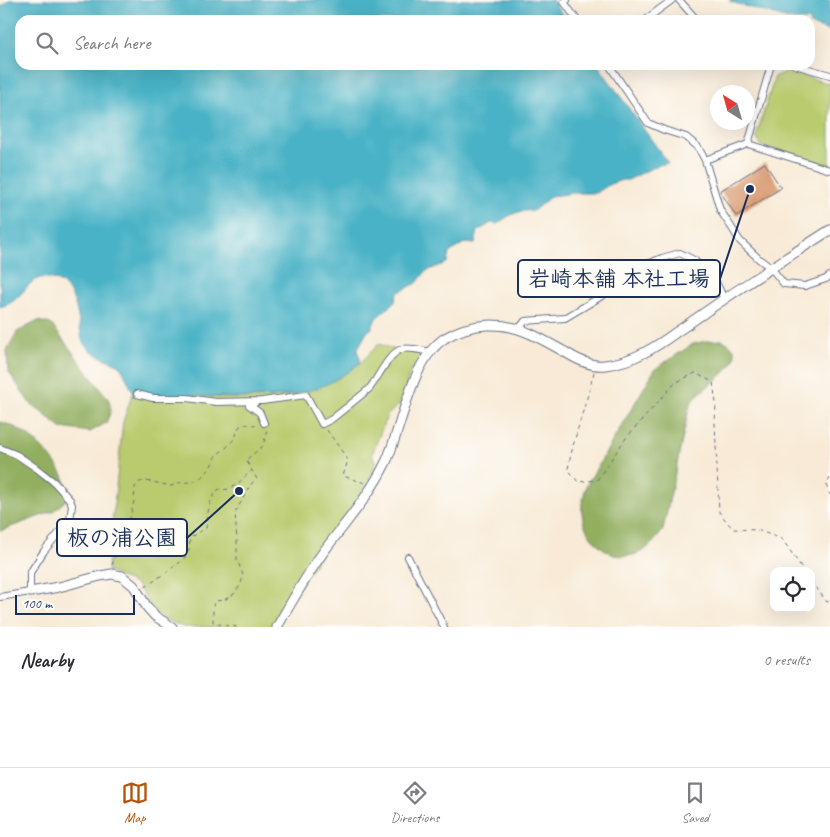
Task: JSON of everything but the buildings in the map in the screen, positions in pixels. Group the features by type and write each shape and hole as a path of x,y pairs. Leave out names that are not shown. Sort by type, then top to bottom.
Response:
{"street":[{"path":"567,0 564,2 573,15"},
{"path":"651,15 672,0"},
{"path":"680,0 692,15"},
{"path":"612,70 648,123 686,137 698,147 705,160 720,210 740,241 759,259 772,268 784,284 805,286 830,276"},
{"path":"748,144 770,70"},
{"path":"812,70 830,75"},
{"path":"705,160 748,144 830,170"},
{"path":"277,627 304,580 360,505 385,463 394,444 417,372 431,352 444,339 457,331 487,324 519,329 530,333 575,358 603,366 624,361 644,354 830,230"},
{"path":"519,329 524,321 565,318 620,285 648,264 680,253 694,260 715,280 724,299"},
{"path":"137,394 153,398 187,398 216,402 262,401 306,395 322,424 332,419 369,389 382,369 396,353 403,349 431,352"},
{"path":"262,401 249,405 260,413 264,422"},
{"path":"0,448 17,455 54,482 70,500 72,505 70,520 44,551 30,573 30,592"},
{"path":"408,557 444,627"},
{"path":"0,597 59,587 112,574 122,576 134,586 155,616 172,627"}],"path":[{"path":"596,364 571,448 568,469 578,482 597,480 626,438 675,383 695,373 713,382 716,403 715,423 720,512 733,530 757,530 782,539 801,567"},
{"path":"112,574 115,557 129,522 135,486 140,482 146,481 172,486 177,483 198,480 208,471 216,455 235,438 239,427 244,424 260,426 264,422 267,430 263,446 246,460 257,479 251,484 235,513 237,560 243,575 234,594 224,600 215,601 213,606 213,622 237,627"},
{"path":"322,424 348,460 343,476 372,485"},
{"path":"134,586 147,586 182,560 189,550 190,539 206,528 210,504 215,493 219,489 225,491 234,487 252,470"},
{"path":"830,478 826,485 830,495"},
{"path":"815,586 827,602 830,602"}],"green space":[{"path":"788,71 830,84 830,166 761,146 756,137 775,76"},
{"path":"38,321 51,324 109,400 111,411 106,423 90,432 61,428 29,402 8,371 7,350 17,332"},
{"path":"722,340 732,347 735,354 726,371 699,394 690,406 663,530 650,545 638,553 626,556 612,554 593,539 584,524 582,506 586,486 655,369 693,344"},
{"path":"379,344 398,351 423,354 424,356 418,361 411,372 402,403 387,416 372,454 376,463 368,483 273,627 183,627 164,619 154,611 137,585 107,571 123,422 133,392 152,396 188,395 253,398 360,363"},
{"path":"0,422 19,429 44,450 63,475 68,498 54,511 0,531"}],"water":[{"path":"9,0 552,0 562,15 15,15 15,70 602,70 668,163 658,165 628,180 610,184 596,193 551,196 533,211 523,211 514,214 497,224 491,223 478,231 475,244 464,243 449,253 447,263 426,271 417,283 397,293 395,302 376,318 372,328 367,332 357,350 360,363 319,388 301,393 264,398 186,395 152,396 133,392 120,365 99,356 85,345 82,340 72,296 64,285 58,281 45,278 35,280 13,301 0,307 0,8"},
{"path":"729,0 830,0 830,31 815,26 815,15 775,15"}],"place":[{"name":"岩崎本舗 本社工場","path":"750,189"},
{"name":"板の浦公園","path":"239,491"}]}
